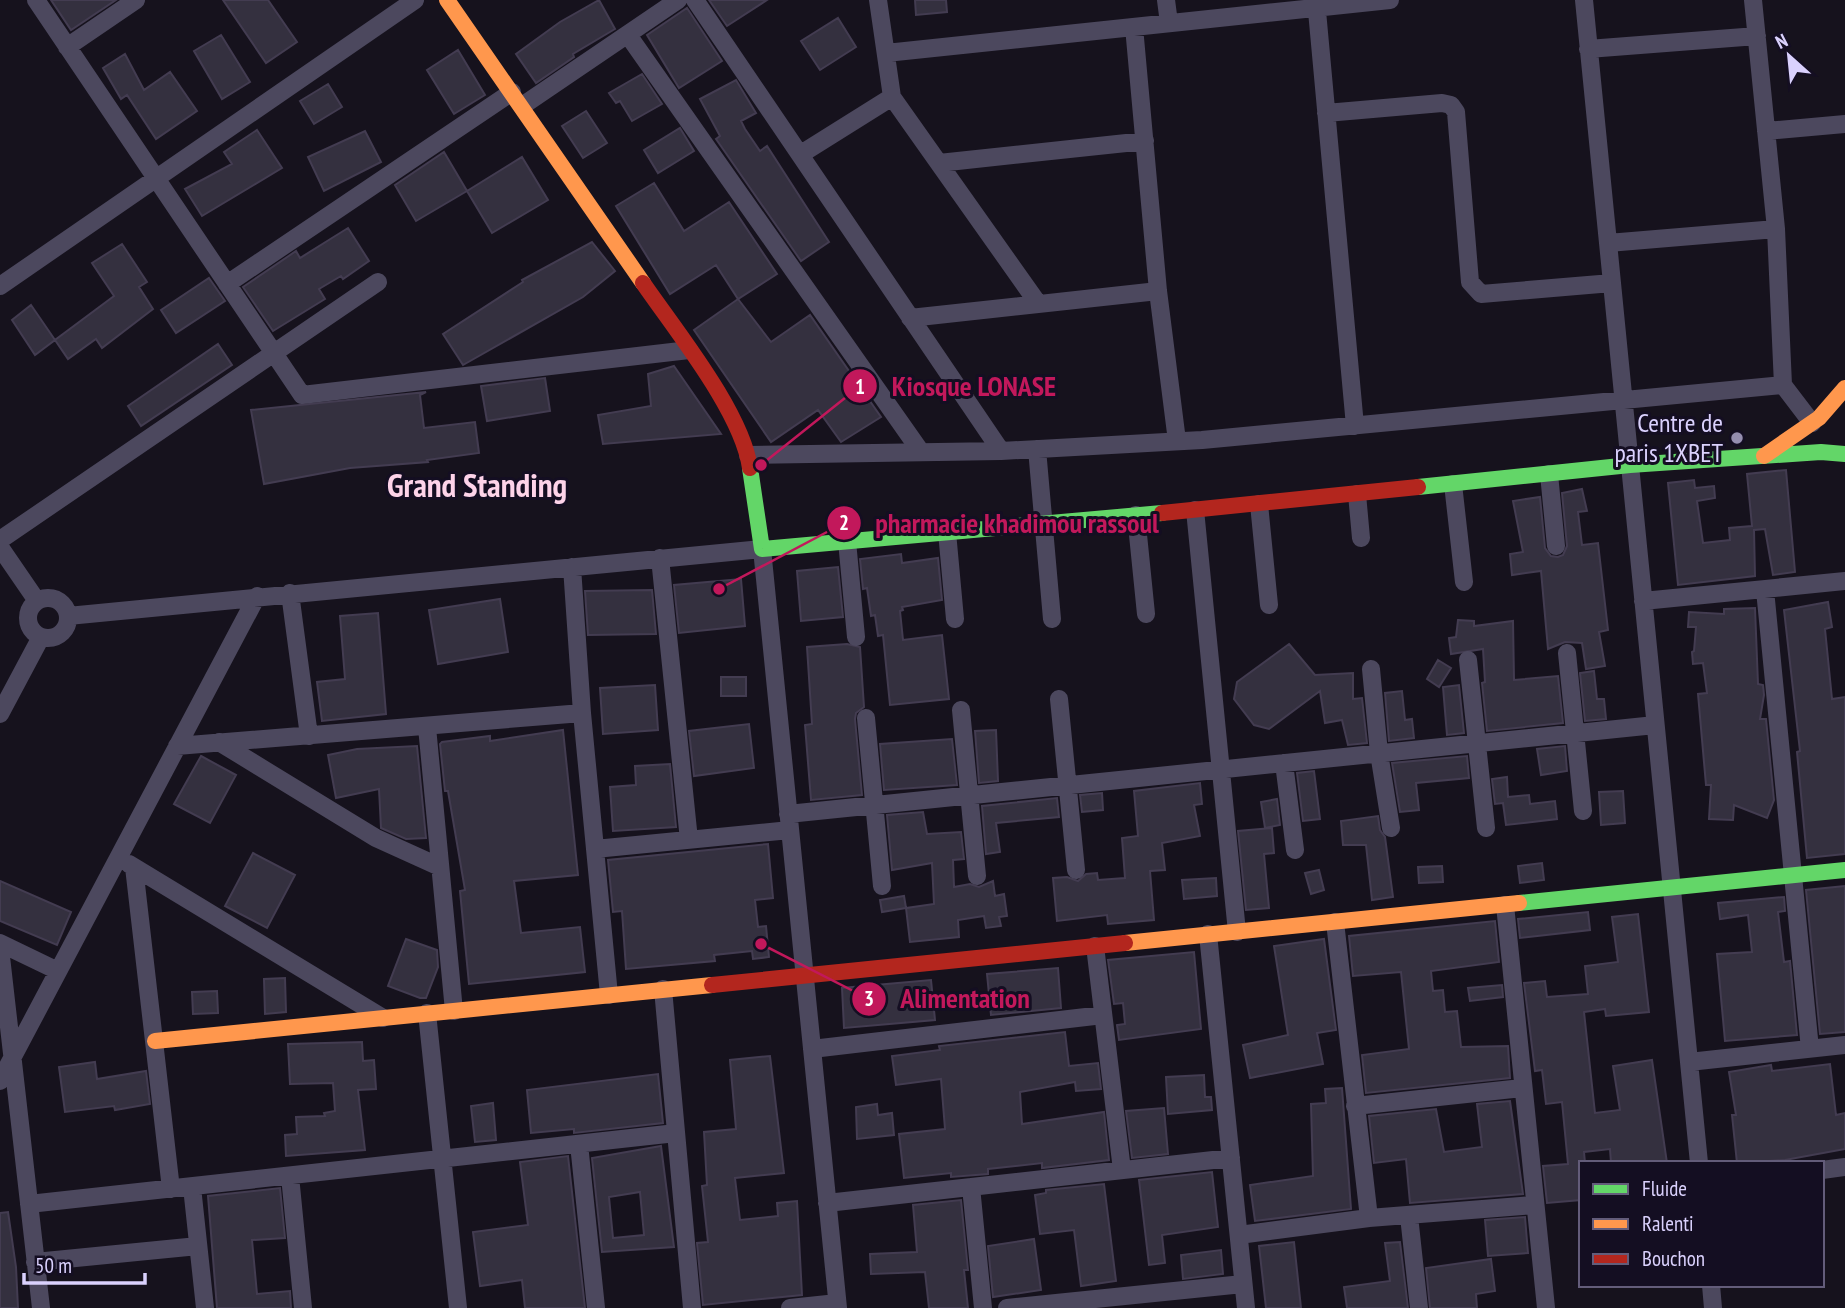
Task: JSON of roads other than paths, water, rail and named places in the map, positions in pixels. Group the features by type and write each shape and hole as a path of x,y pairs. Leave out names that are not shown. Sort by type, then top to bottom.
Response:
{"street":[{"path":"36,0 302,395 689,350"},
{"path":"67,47 136,0"},
{"path":"0,286 415,0"},
{"path":"447,0 689,350 726,408 748,455 762,549 837,1306 790,1308"},
{"path":"227,284 517,99 628,35 678,0"},
{"path":"695,0 1001,451"},
{"path":"878,0 892,97 1037,302"},
{"path":"1166,0 1169,23"},
{"path":"886,53 1134,27 1316,4 1390,0"},
{"path":"1584,0 1699,1161"},
{"path":"1753,0 1776,229 1783,385 1812,423"},
{"path":"1316,4 1355,426"},
{"path":"1134,27 1158,290 1177,441"},
{"path":"628,35 921,452"},
{"path":"1588,49 1757,36"},
{"path":"801,154 892,97"},
{"path":"1326,113 1442,103 1451,106 1456,112 1470,282 1481,294 1612,283"},
{"path":"1766,131 1845,124"},
{"path":"939,163 1145,141"},
{"path":"1608,243 1776,229"},
{"path":"0,540 378,282"},
{"path":"910,318 1158,290"},
{"path":"748,455 1001,451 1177,441 1783,385"},
{"path":"1764,456 1812,423 1845,388"},
{"path":"1821,452 1845,443"},
{"path":"1037,449 1052,619"},
{"path":"68,616 572,566 1259,504 1630,465 1821,452 1845,454"},
{"path":"1549,474 1556,546"},
{"path":"1454,484 1464,582"},
{"path":"1357,494 1361,538"},
{"path":"1259,504 1269,605"},
{"path":"1195,510 1237,932"},
{"path":"1136,515 1146,614"},
{"path":"947,532 955,619"},
{"path":"848,541 856,637"},
{"path":"0,547 37,601"},
{"path":"660,558 689,840"},
{"path":"572,566 582,713 608,995"},
{"path":"1643,600 1845,581"},
{"path":"1765,590 1810,1049"},
{"path":"290,593 309,736"},
{"path":"0,1081 58,971 126,862 177,746 257,596"},
{"path":"57,600 68,616 60,634 41,636 33,630 28,620 30,610 37,601 57,600"},
{"path":"0,714 41,636"},
{"path":"1567,653 1583,811"},
{"path":"1468,660 1486,828"},
{"path":"1371,669 1379,753 1391,828"},
{"path":"1059,699 1076,870"},
{"path":"961,710 977,876"},
{"path":"177,746 582,713"},
{"path":"866,718 883,886"},
{"path":"595,849 689,840 874,805 1656,724"},
{"path":"427,727 454,1011"},
{"path":"219,742 376,838 440,867"},
{"path":"1284,763 1295,850"},
{"path":"126,862 383,1018"},
{"path":"126,862 155,1041 171,1189"},
{"path":"155,1041 1845,870"},
{"path":"1505,905 1546,1308"},
{"path":"1335,922 1369,1218"},
{"path":"1208,934 1246,1308"},
{"path":"0,945 58,971"},
{"path":"0,945 40,1308"},
{"path":"1095,946 1122,1170"},
{"path":"663,989 692,1308"},
{"path":"427,1013 458,1308"},
{"path":"811,1049 1103,1015"},
{"path":"1689,1062 1845,1045"},
{"path":"1355,1106 1522,1088"},
{"path":"29,1204 676,1133"},
{"path":"579,1144 596,1308"},
{"path":"827,1203 1231,1158"},
{"path":"1824,1170 1845,1167"},
{"path":"290,1176 303,1308"},
{"path":"192,1186 205,1308"},
{"path":"971,1187 983,1308"},
{"path":"1239,1235 1369,1218 1534,1205"},
{"path":"1409,1216 1419,1308"},
{"path":"36,1262 198,1245"},
{"path":"1007,1308 1105,1303 1243,1284"},
{"path":"1711,1287 1713,1308"}],"place":[{"name":"Centre de paris 1XBET","path":"1737,438"},
{"name":"Kiosque LONASE","path":"761,465"},
{"name":"pharmacie khadimou rassoul","path":"719,589"},
{"name":"Alimentation","path":"761,944"}],"district":[{"name":"Grand Standing","path":"477,485"}]}
